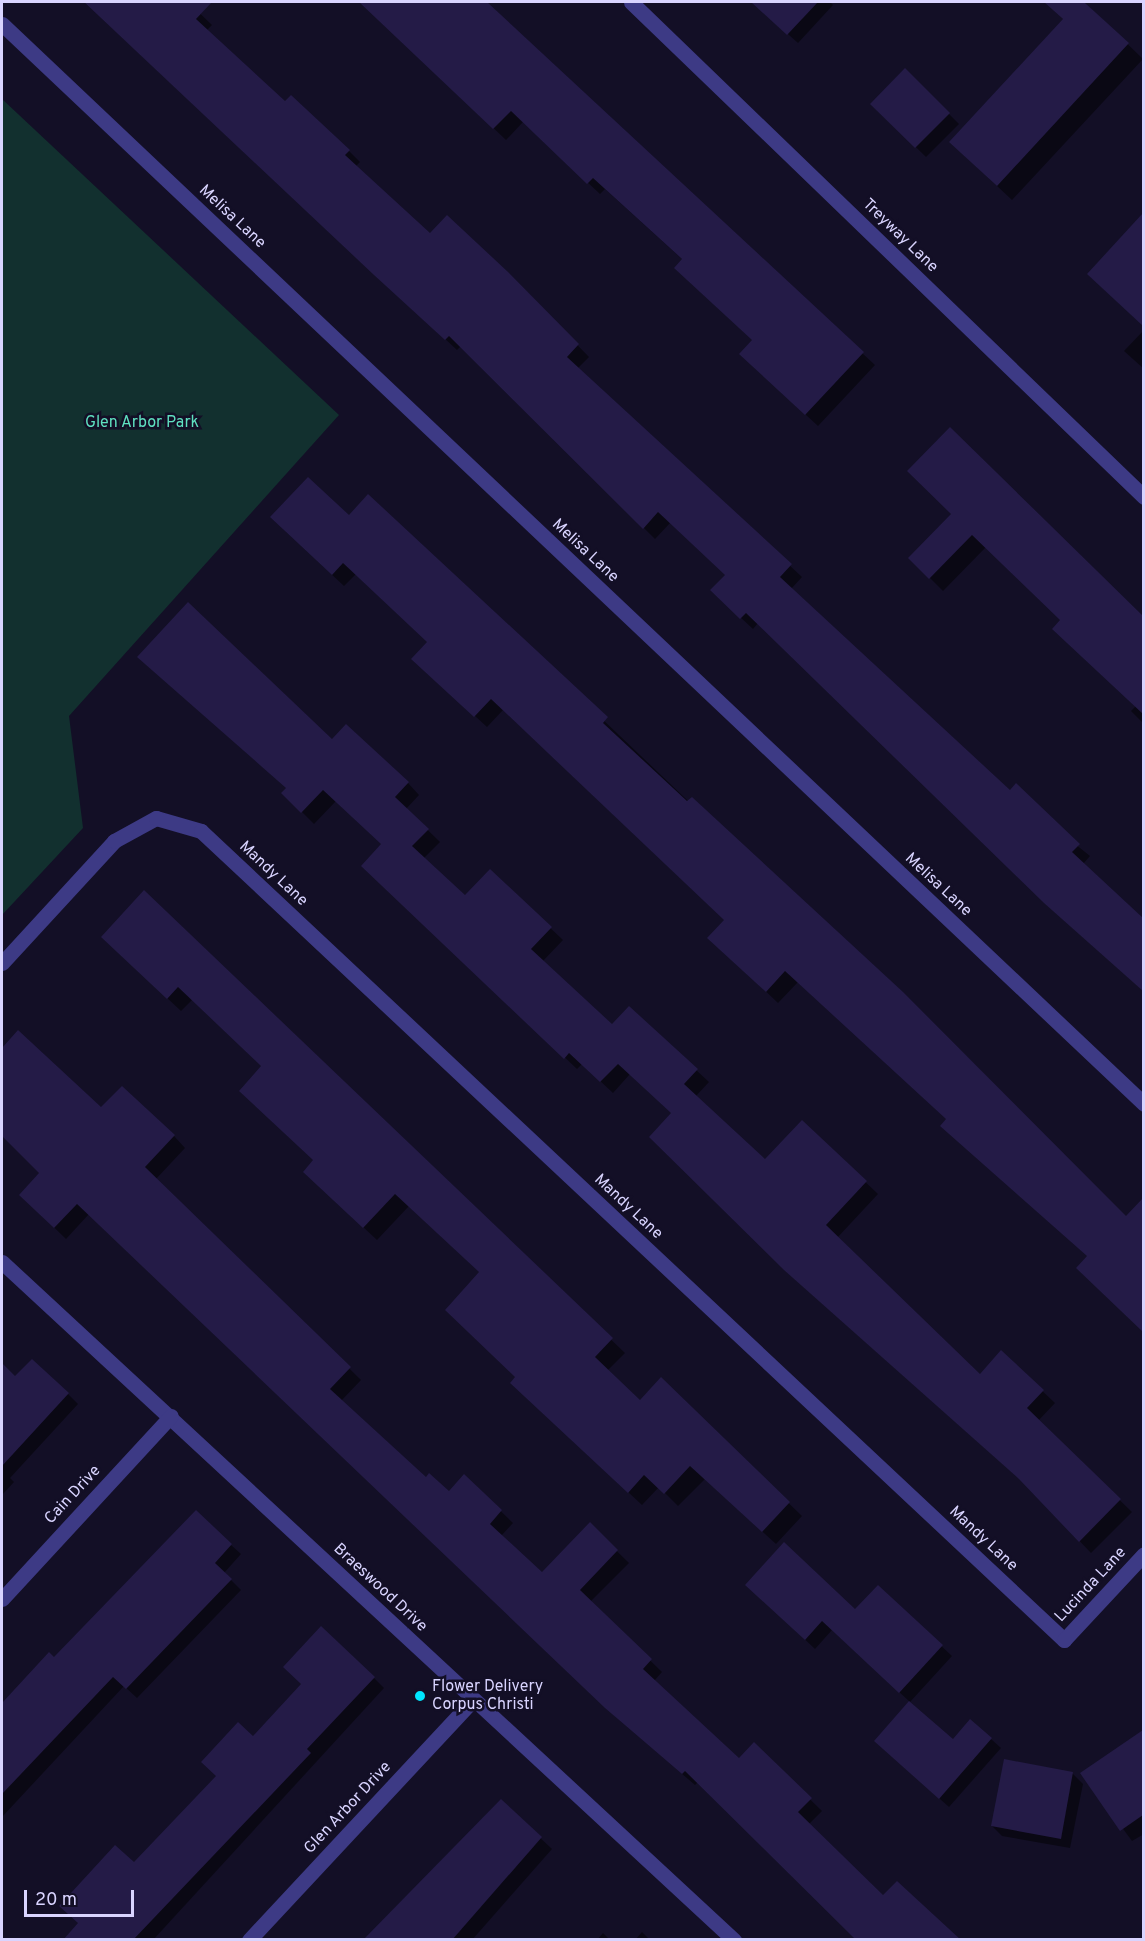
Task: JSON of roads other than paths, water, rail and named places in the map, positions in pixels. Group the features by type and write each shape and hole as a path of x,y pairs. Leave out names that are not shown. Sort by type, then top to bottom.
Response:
{"street":[{"name":"Treyway Lane","path":"631,2 1143,497"},
{"name":"Melisa Lane","path":"2,24 1143,1104"},
{"name":"Mandy Lane","path":"2,963 114,841 156,818 201,831 1064,1640"},
{"name":"Braeswood Drive","path":"2,1262 171,1416 472,1701 734,1940"},
{"name":"Cain Drive","path":"2,1599 171,1416"},
{"name":"Lucinda Lane","path":"1064,1640 1143,1554"},
{"name":"Glen Arbor Drive","path":"249,1940 472,1701"}],"place":[{"name":"Flower Delivery Corpus Christi","path":"420,1696"}],"park label":[{"name":"Glen Arbor Park","path":"142,423"}]}
